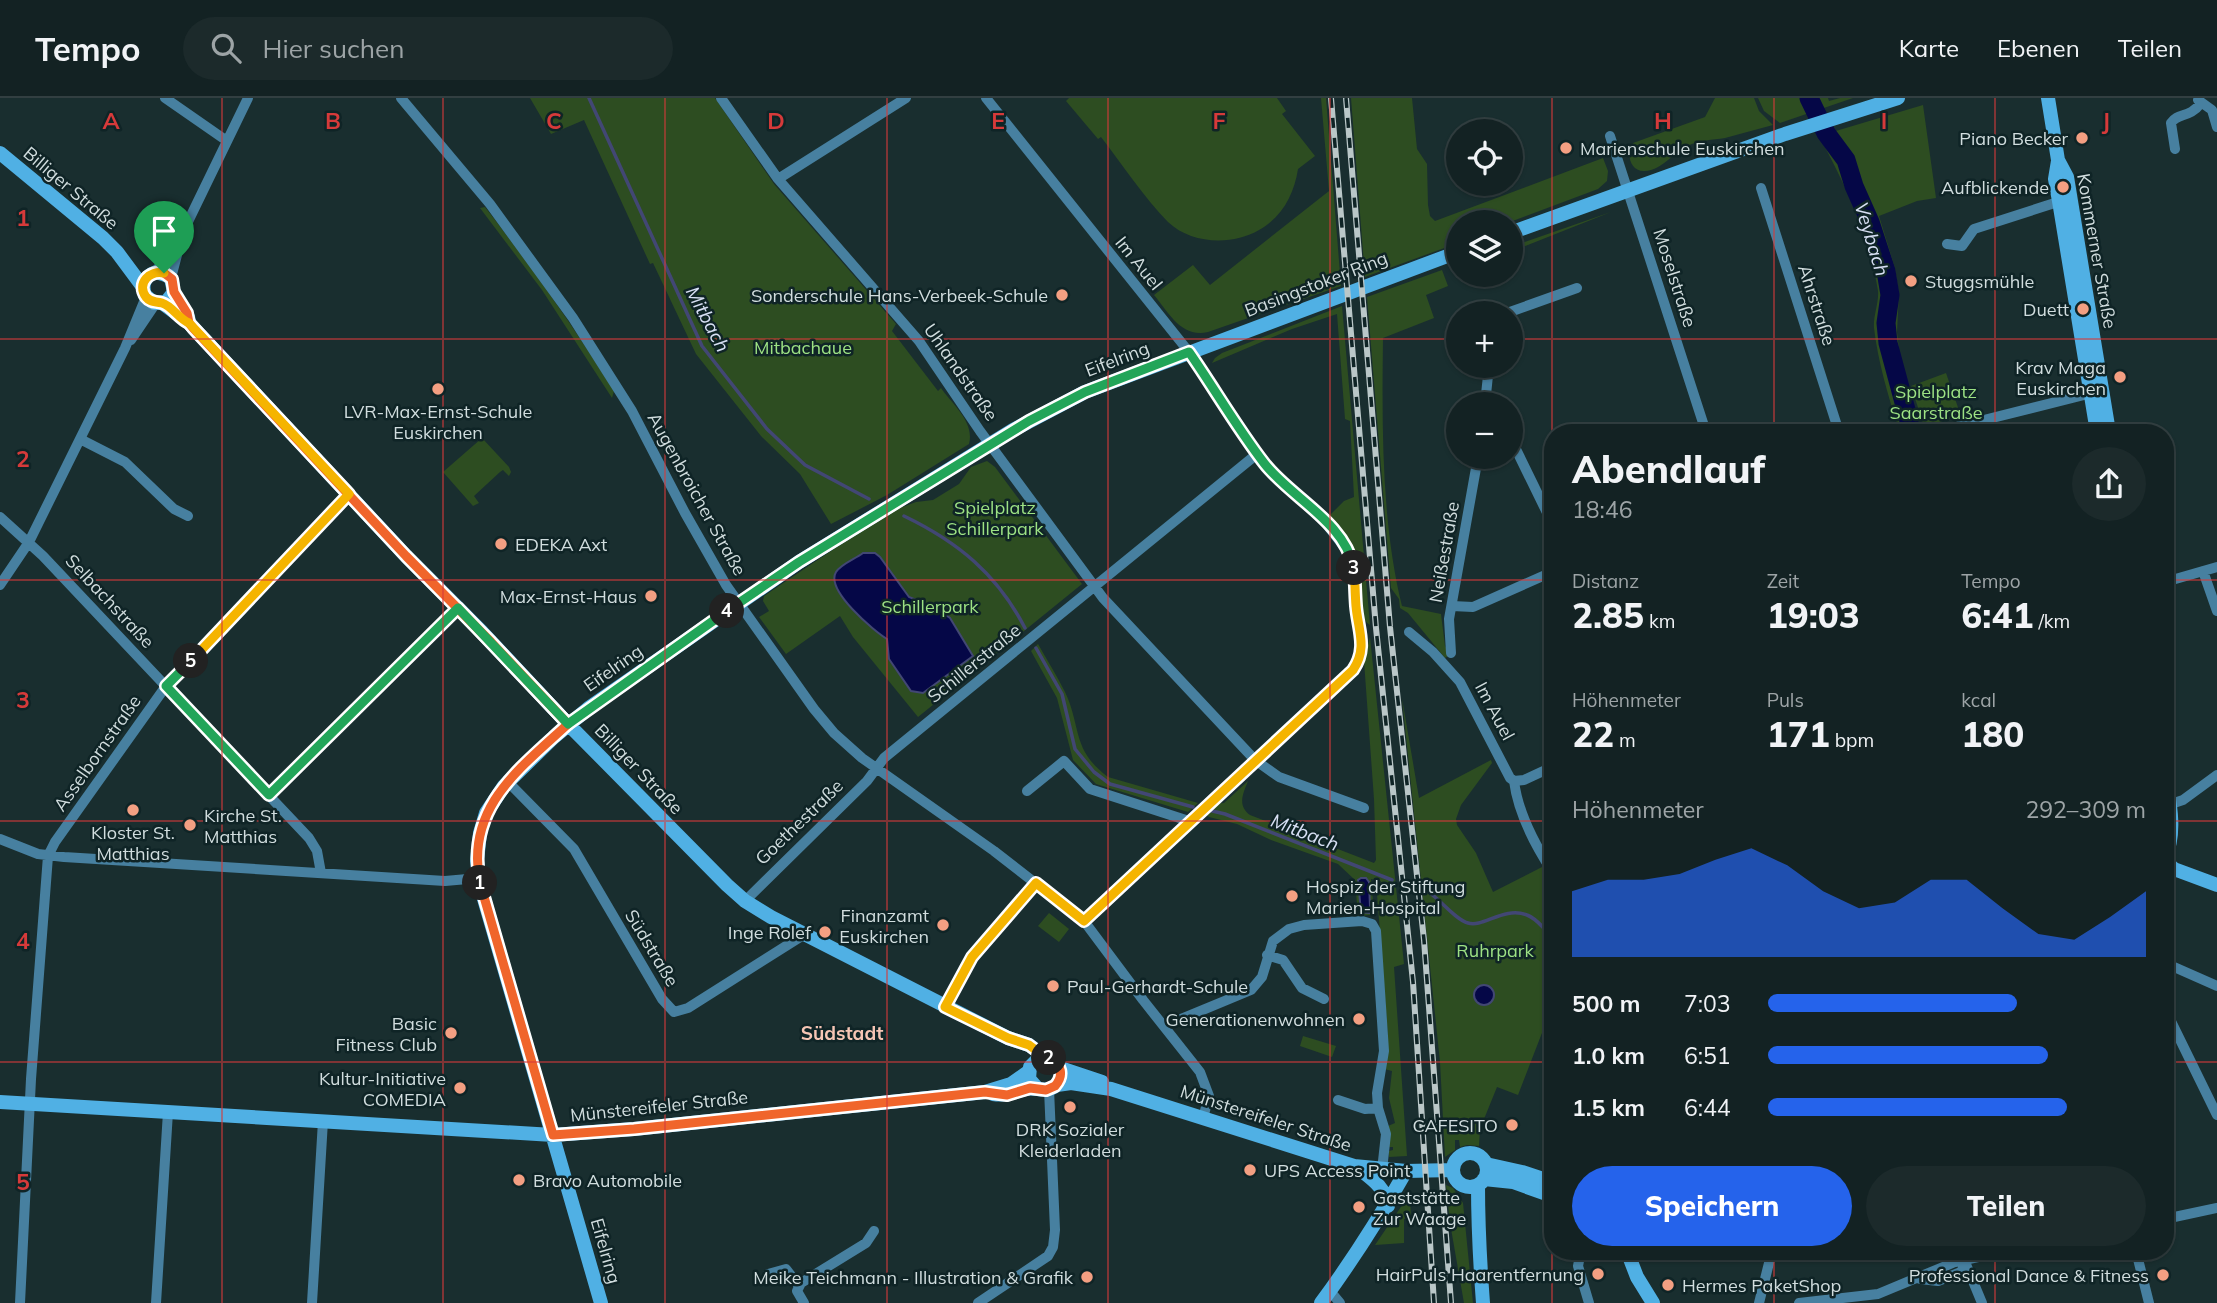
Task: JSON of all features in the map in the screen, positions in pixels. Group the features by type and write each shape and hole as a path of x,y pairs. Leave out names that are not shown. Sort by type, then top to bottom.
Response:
{"street":[{"path":"165,98 227,141"},
{"path":"152,297 169,299 183,232 248,98"},
{"name":"Augenbroicher Straße","path":"401,98 490,204 573,318 632,411 726,585 819,716 845,743 876,767 1084,921 1197,1066 1209,1096 1203,1118"},
{"name":"Uhlandstraße","path":"721,98 778,180 919,341 1102,598 1255,760 1279,776 1364,808"},
{"path":"778,180 906,98"},
{"name":"Im Auel","path":"986,98 1189,352 1257,454 1270,470 1324,521 1348,552 1353,564 1356,605 1363,641 1353,670 1084,921"},
{"path":"1523,228 1834,117 1898,98"},
{"name":"Kommerner Straße","path":"2048,98 2058,160 2067,177 2064,200 2096,392 2097,424"},
{"path":"2175,149 2171,122 2177,116 2195,111 2198,101 2212,110 2217,127"},
{"name":"Moselstraße","path":"1610,136 1703,424"},
{"name":"Billiger Straße","path":"0,153 83,220 117,252 152,297 189,323 406,556 568,724 745,901 945,1007 1008,1038 1029,1045 1045,1057"},
{"name":"Ahrstraße","path":"1761,188 1836,424"},
{"path":"1947,244 1962,246 1974,229 2064,200"},
{"path":"0,585 29,542 152,297 145,279 154,273 175,238 183,232"},
{"name":"Billiger Straße","path":"117,252 154,273"},
{"name":"Basingstoker Ring","path":"1189,352 1446,256"},
{"path":"154,273 164,273 172,285"},
{"name":"Billiger Straße","path":"172,285 187,313 189,323"},
{"path":"1523,307 1577,288"},
{"name":"Eifelring","path":"601,1303 479,878 477,853 482,824 492,801 568,724 817,550 990,444 1085,392 1189,352"},
{"path":"1968,424 2096,392"},
{"name":"Kommerner Straße","path":"2096,392 2106,424"},
{"path":"80,439 125,462 174,509 188,516"},
{"path":"1095,586 1257,454"},
{"path":"1523,464 1544,507"},
{"name":"Neißestraße","path":"1451,653 1448,629 1476,469"},
{"name":"Asselbornstraße","path":"48,856 166,686 349,494"},
{"name":"Selbachstraße","path":"0,517 29,542 269,795 314,845 321,873"},
{"path":"2174,579 2217,567"},
{"path":"2203,571 2217,611"},
{"path":"1452,606 1473,607 1544,576"},
{"name":"Schillerstraße","path":"876,767 1095,586"},
{"path":"269,795 458,608"},
{"name":"Im Auel","path":"1409,632 1433,652 1460,682 1514,781 1516,795 1544,856"},
{"path":"1027,791 1065,761 1085,784 1095,791 1189,821"},
{"name":"Goethestraße","path":"745,901 867,781 876,767"},
{"path":"1514,781 1524,780 1544,770"},
{"path":"2174,803 2183,800 2217,775"},
{"name":"Südstraße","path":"508,782 575,849 671,1010 678,1012 688,1008 805,934"},
{"path":"0,839 48,856 445,881 479,878"},
{"path":"20,1303 48,856"},
{"path":"2174,867 2217,885"},
{"path":"945,1007 972,957 1036,883"},
{"path":"1164,1026 1251,990 1262,977 1267,955 1278,937 1294,926 1362,920 1372,924 1375,927 1384,1051 1377,1084 1378,1108 1386,1134 1382,1170"},
{"path":"1267,955 1283,960 1302,988 1324,999"},
{"path":"2174,966 2217,986"},
{"path":"2174,1027 2216,1109"},
{"name":"Billiger Straße","path":"1008,1038 1026,1057 1029,1069"},
{"path":"1045,1057 1054,1060 1060,1068 1061,1077 1047,1087 1031,1082 1029,1069 1037,1059 1045,1057"},
{"name":"Münstereifeler Straße","path":"1060,1068 1103,1083 1111,1089"},
{"name":"Münstereifeler Straße","path":"0,1101 553,1135 985,1092 1011,1084 1029,1069"},
{"name":"Münstereifeler Straße","path":"985,1092 1007,1095 1071,1083 1111,1089 1354,1166 1406,1171 1453,1170"},
{"path":"978,1303 1042,1261 1053,1247 1055,1230 1047,1087"},
{"path":"1338,1100 1365,1109 1378,1108"},
{"path":"156,1303 168,1112"},
{"path":"312,1303 323,1121"},
{"path":"1483,1303 1477,1227 1473,1220 1470,1196 1478,1179 1477,1154 1467,1153 1457,1159 1453,1170 1457,1181 1478,1179 1522,1172 1544,1179"},
{"path":"1354,1166 1383,1189 1388,1206"},
{"path":"1340,1303 1325,1297 1388,1206 1406,1171"},
{"path":"1478,1179 1513,1182 1544,1193"},
{"path":"2174,1217 2217,1208"},
{"path":"804,1303 797,1292 799,1286 834,1261 866,1243 874,1231"},
{"path":"1579,1260 1578,1266 1588,1303"},
{"path":"1630,1260 1637,1277 1653,1303"},
{"path":"1759,1303 1770,1260"},
{"path":"1799,1303 1878,1294 1917,1279 1938,1281 1962,1272 1964,1260"},
{"path":"1964,1260 1982,1303"},
{"path":"2138,1260 2148,1303"},
{"path":"768,1274 786,1269 799,1286"}],"green space":[{"name":"Mitbachaue","path":"530,98 715,98 774,184 896,324 892,331 938,391 941,388 966,421 969,444 887,495 831,524 800,474 761,436 696,354 653,263 650,264 584,120 551,134"},
{"path":"1069,98 1277,98 1286,111 1282,114 1315,156 1298,169 1286,204 1267,225 1237,239 1200,238 1177,229 1159,213 1101,137 1098,139 1066,101"},
{"path":"1321,98 1326,98 1341,286 1208,332 1199,333 1183,328 1154,295 1193,265 1210,285 1329,191"},
{"path":"1351,98 1412,98 1417,149 1427,164 1430,216 1435,221 1446,217 1446,247 1365,277"},
{"path":"1715,98 1754,98 1759,111 1773,125 1692,144 1651,170 1640,170 1632,165 1630,156 1633,143 1705,117"},
{"path":"1758,98 1828,98 1829,101 1853,98 1780,123 1764,111"},
{"path":"1923,105 1936,198 1917,201 1879,216 1895,268 1899,293 1897,332 1901,367 1915,410 1916,424 1897,424 1874,328 1878,291 1869,250 1855,211 1819,136"},
{"path":"1603,158 1608,171 1607,181 1598,189 1523,217 1523,210 1464,210 1502,196 1523,196 1523,188"},
{"path":"485,207 583,344 614,391 612,398 542,290 480,208"},
{"path":"1611,212 1523,247 1523,242"},
{"path":"1442,270 1446,281 1446,287 1426,295 1434,318 1383,338 1384,472 1395,574 1402,606 1441,614 1445,646 1450,655 1445,658 1408,613 1400,608 1399,599 1391,588 1367,297"},
{"path":"1342,306 1370,625 1365,621 1360,608 1358,569 1354,554 1329,516 1344,501 1354,497 1350,421 1345,419 1337,314 1292,329 1212,363 1222,353"},
{"name":"Spielplatz Saarstraße","path":"1946,373 1961,416 1923,424 1911,386"},
{"path":"482,438 511,472 509,476 503,470 500,472 474,496 479,503 473,506 443,472"},
{"name":"Schillerpark","path":"987,461 995,467 1082,584 918,717 853,637 840,616 786,654 759,617 769,611 763,601 764,596 889,512 916,502 933,500 959,484 971,467"},
{"path":"1370,637 1404,964 1394,967 1407,1156 1389,1157 1389,1151 1393,1150 1393,1147 1389,1147 1388,1126 1395,1123 1389,1098 1392,1071 1384,1069 1388,1037 1377,894 1381,881 1371,879 1374,912 1358,916 1355,880 1338,864 1204,813 1214,804 1224,803 1248,781 1242,803 1250,815 1374,863 1374,799 1364,661"},
{"path":"1038,644 1065,692 1079,738 1096,767 1108,777 1198,803 1188,812 1096,784 1073,760 1057,698 1031,651"},
{"name":"Ruhrpark","path":"1402,698 1419,798 1491,760 1492,763 1461,805 1456,819 1457,825 1476,853 1493,892 1542,867 1544,870 1544,1028 1518,1095 1497,1087 1480,1129 1479,1146 1460,1147 1459,1140 1455,1140 1455,1150 1445,1157 1440,1062"},
{"path":"1049,913 1069,929 1059,942 1038,926"},
{"path":"1303,1036 1336,1046 1332,1057 1300,1046"},
{"path":"1446,1185 1453,1188 1463,1203 1473,1303 1464,1303"},
{"path":"1410,1197 1411,1218 1404,1219 1404,1243 1375,1245 1407,1198"}],"shaded area":[{"path":"863,553 875,553 880,557 909,597 936,608 950,618 973,656 923,693 911,691 889,659 887,639 852,609 834,580 838,569"},
{"path":"1366,878 1369,882 1369,913 1361,912 1358,880"},
{"path":"1484,985 1491,988 1494,995 1491,1002 1484,1005 1477,1002 1474,995 1477,988"}],"waterway":[{"name":"Mitbach","path":"589,98 702,346 767,429 805,465 869,499"},
{"name":"Veybach","path":"1809,98 1826,133 1846,160 1886,271 1890,295 1886,323 1888,343 1909,424"},
{"name":"Mitbach","path":"904,516 942,537 974,561 1002,591 1025,628"},
{"name":"Mitbach","path":"1036,648 1062,694 1075,749 1094,772 1110,784 1193,807"},
{"name":"Mitbach","path":"1208,810 1225,814 1392,880"},
{"name":"Mitbach","path":"1424,889 1468,923 1480,923 1502,915 1518,913 1534,919 1544,928"}],"railway":[{"path":"1331,98 1376,628 1413,982 1434,1303"},
{"path":"1346,98 1390,627 1424,940 1451,1303"}],"place":[{"name":"Piano Becker","path":"2082,138"},
{"name":"Marienschule Euskirchen","path":"1566,148"},
{"name":"Aufblickende","path":"2063,187"},
{"name":"Stuggsmühle","path":"1911,281"},
{"name":"Sonderschule Hans-Verbeek-Schule","path":"1062,295"},
{"name":"Duett","path":"2083,309"},
{"name":"Krav Maga Euskirchen","path":"2120,377"},
{"name":"LVR-Max-Ernst-Schule Euskirchen","path":"438,389"},
{"name":"EDEKA Axt","path":"501,544"},
{"name":"Max-Ernst-Haus","path":"651,596"},
{"name":"Kloster St. Matthias","path":"133,810"},
{"name":"Kirche St. Matthias","path":"190,825"},
{"name":"Hospiz der Stiftung Marien-Hospital","path":"1292,896"},
{"name":"Finanzamt Euskirchen","path":"943,925"},
{"name":"Inge Rolef","path":"825,932"},
{"name":"Paul-Gerhardt-Schule","path":"1053,986"},
{"name":"Generationenwohnen","path":"1359,1019"},
{"name":"Basic Fitness Club","path":"451,1033"},
{"name":"Kultur-Initiative COMEDIA","path":"460,1088"},
{"name":"DRK Sozialer Kleiderladen","path":"1070,1107"},
{"name":"CAFESITO","path":"1512,1125"},
{"name":"UPS Access Point","path":"1250,1170"},
{"name":"Bravo Automobile","path":"519,1180"},
{"name":"Gaststätte Zur Waage","path":"1359,1207"},
{"name":"HairPuls Haarentfernung","path":"1598,1274"},
{"name":"Professional Dance & Fitness","path":"2163,1275"},
{"name":"Meike Teichmann - Illustration & Grafik","path":"1087,1277"},
{"name":"Hermes PaketShop","path":"1668,1285"}],"district":[{"name":"Südstadt","path":"842,1033"}],"route":[{"path":"164,273 150,274 145,279 143,289 147,298 154,303 162,303 189,323 286,426 315,457 349,494 166,686 269,795 458,608 568,724 799,562 990,444 1085,392 1189,352 1257,454 1275,475 1334,531 1348,552 1353,564 1357,614 1363,641 1360,656 1353,670 1084,921 1036,883 967,964 945,1007 1008,1038 1029,1045 1054,1060 1060,1067 1061,1075 1052,1088 1030,1088 1007,1095 985,1092 553,1135 482,893 477,853 482,824 496,795 568,724 551,706 491,642 439,588 406,556 349,494 286,426 193,328 189,323 187,313 174,292 172,279 164,273"}],"park label":[{"name":"Spielplatz Schillerpark","path":"995,517"}]}
